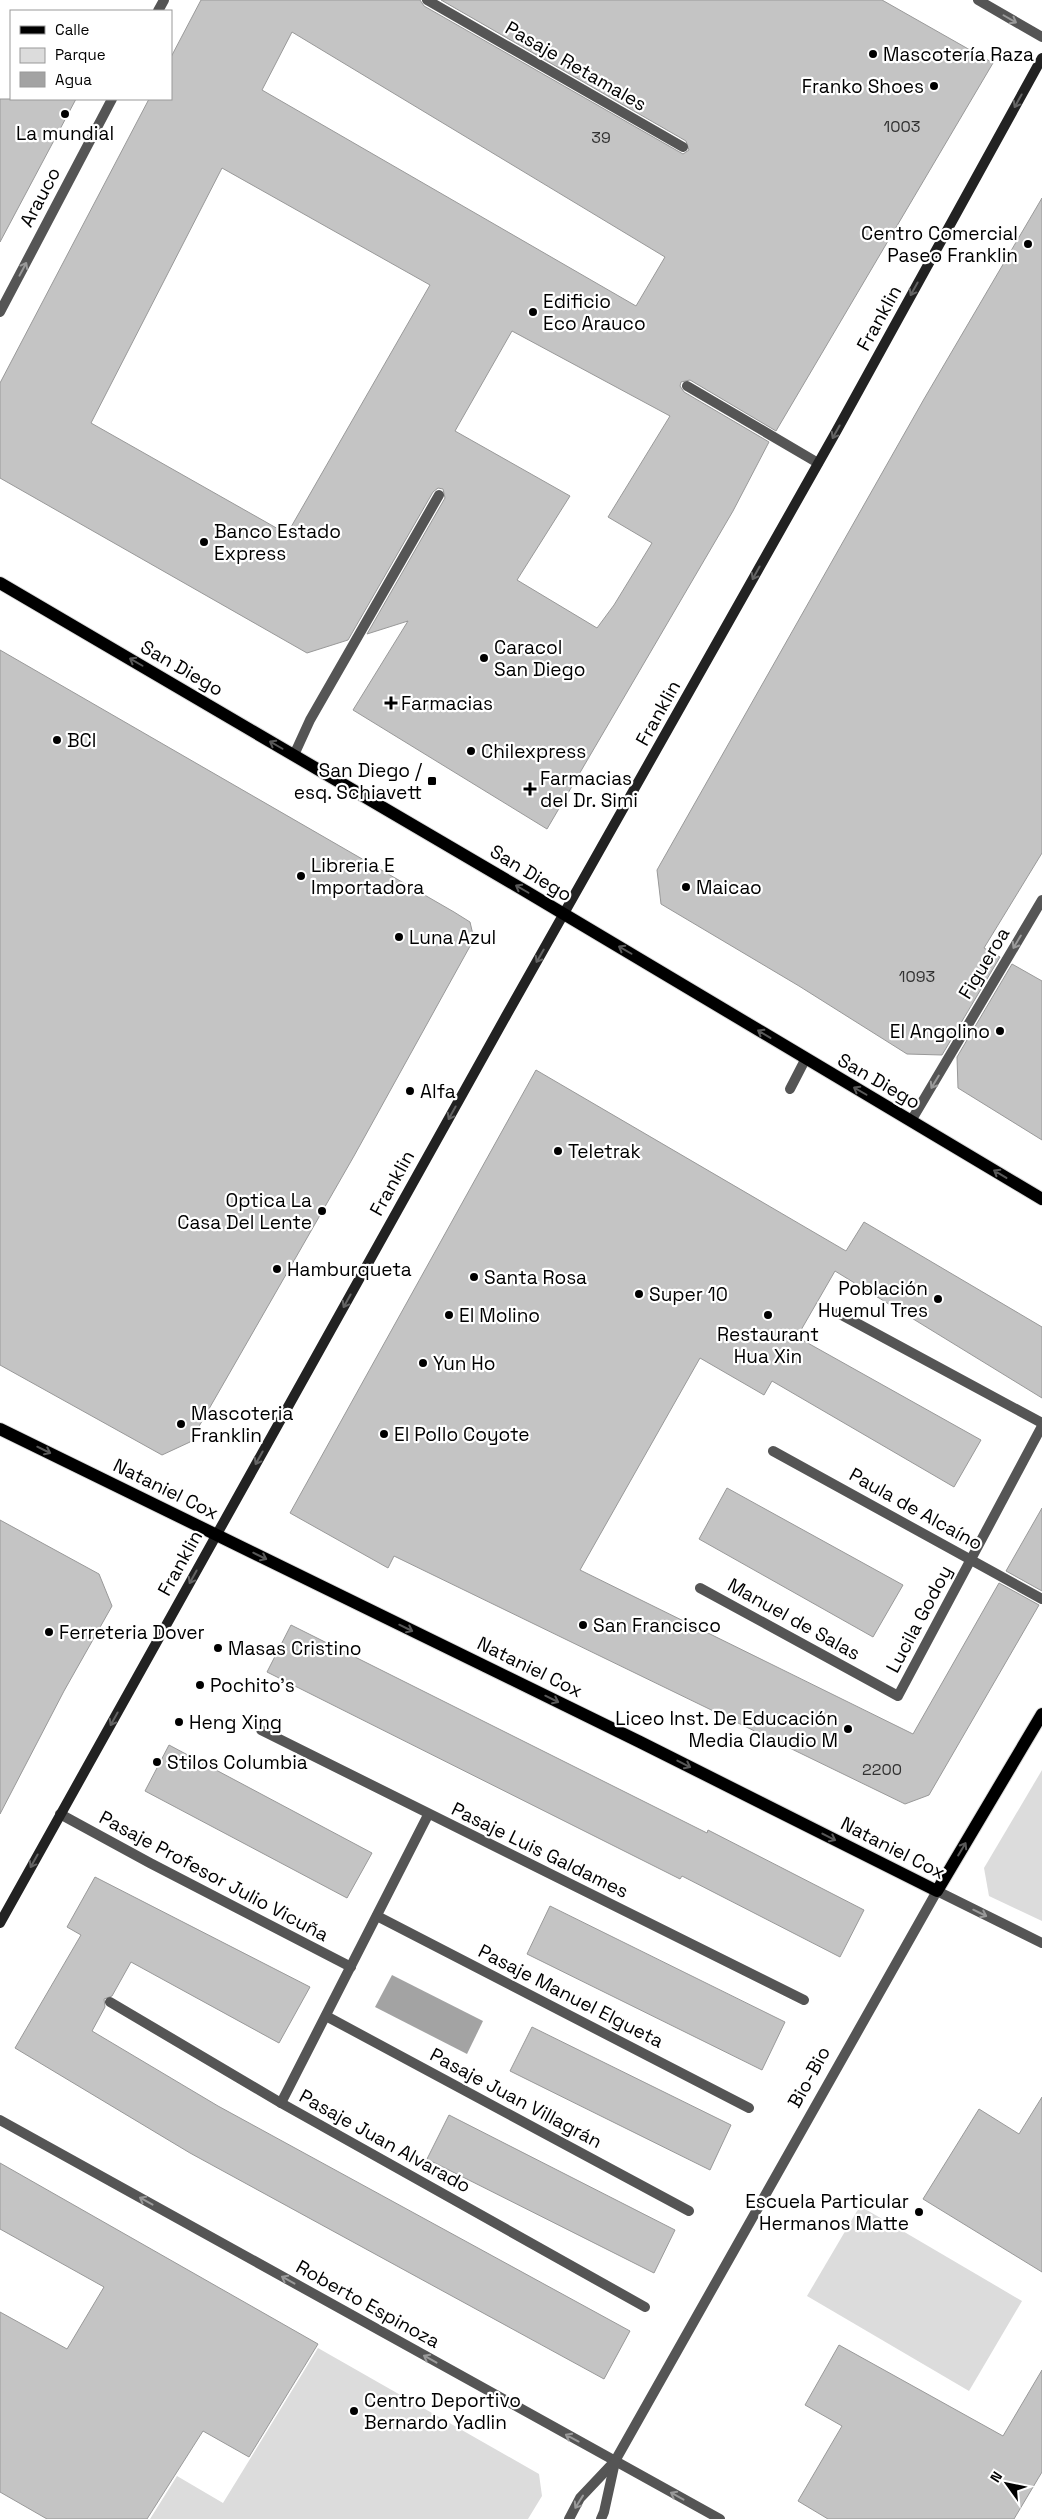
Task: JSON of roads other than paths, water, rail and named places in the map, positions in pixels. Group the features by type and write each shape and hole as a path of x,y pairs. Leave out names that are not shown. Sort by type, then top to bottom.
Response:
{"main road":[{"name":"Franklin","path":"0,1923 818,463 1042,58"},
{"name":"San Diego","path":"0,582 564,914 805,1060 1042,1198"},
{"name":"Nataniel Cox","path":"0,1429 217,1534 937,1891"},
{"name":"Bio-Bio","path":"937,1891 1042,1714"}],"street":[{"name":"Pasaje Retamales","path":"427,0 683,147"},
{"path":"978,0 1042,37"},
{"name":"Arauco","path":"0,312 111,100"},
{"path":"687,386 818,463"},
{"path":"294,755 310,720 439,494"},
{"name":"Figueroa","path":"911,1121 1042,900"},
{"path":"790,1089 805,1060"},
{"path":"838,1313 1042,1425"},
{"name":"Lucila Godoy","path":"898,1696 1042,1425"},
{"name":"Paula de Alcaíno","path":"773,1450 1042,1600"},
{"name":"Manuel de Salas","path":"700,1588 898,1696"},
{"name":"Pasaje Luis Galdames","path":"261,1730 428,1815 804,2000"},
{"name":"Pasaje Profesor Julio Vicuña","path":"60,1814 158,1868 351,1967"},
{"path":"281,2102 428,1815"},
{"name":"Nataniel Cox","path":"937,1891 1042,1942"},
{"name":"Bio-Bio","path":"569,2519 580,2498 615,2461 937,1891"},
{"name":"Pasaje Manuel Elgueta","path":"377,1916 749,2108"},
{"name":"Pasaje Juan Alvarado","path":"110,2002 281,2102 645,2307"},
{"name":"Pasaje Juan Villagrán","path":"326,2016 689,2211"},
{"name":"Roberto Espinoza","path":"0,2120 720,2519"},
{"name":"Bio-Bio","path":"601,2519 615,2461"}],"water":[{"path":"392,1975 483,2021 467,2054 375,2007"}],"place":[{"name":"Mascotería Raza","path":"873,54"},
{"name":"Franko Shoes","path":"934,86"},
{"name":"La mundial","path":"65,114"},
{"name":"Centro Comercial Paseo Franklin","path":"1028,244"},
{"name":"Edificio Eco Arauco","path":"533,312"},
{"name":"Banco Estado Express","path":"204,542"},
{"name":"Caracol San Diego","path":"484,658"},
{"name":"Farmacias","path":"391,703"},
{"name":"BCI","path":"57,740"},
{"name":"Chilexpress","path":"471,751"},
{"name":"San Diego / esq. Schiavett","path":"432,781"},
{"name":"Farmacias del Dr. Simi","path":"530,789"},
{"name":"Libreria E Importadora","path":"301,876"},
{"name":"Maicao","path":"686,887"},
{"name":"Luna Azul","path":"399,937"},
{"name":"El Angolino","path":"1000,1031"},
{"name":"Alfa","path":"410,1091"},
{"name":"Teletrak","path":"558,1151"},
{"name":"Optica La Casa Del Lente","path":"322,1211"},
{"name":"Hamburqueta","path":"277,1269"},
{"name":"Santa Rosa","path":"474,1277"},
{"name":"Super 10","path":"639,1294"},
{"name":"Población Huemul Tres","path":"938,1299"},
{"name":"El Molino","path":"449,1315"},
{"name":"Restaurant Hua Xin","path":"768,1315"},
{"name":"Yun Ho","path":"423,1363"},
{"name":"Mascoteria Franklin","path":"181,1424"},
{"name":"El Pollo Coyote","path":"384,1434"},
{"name":"San Francisco","path":"583,1625"},
{"name":"Ferreteria Dover","path":"49,1632"},
{"name":"Masas Cristino","path":"218,1648"},
{"name":"Pochito's","path":"200,1685"},
{"name":"Heng Xing","path":"179,1722"},
{"name":"Liceo Inst. De Educación Media Claudio M","path":"848,1729"},
{"name":"Stilos Columbia","path":"157,1762"},
{"name":"Escuela Particular Hermanos Matte","path":"919,2212"},
{"name":"Centro Deportivo Bernardo Yadlin","path":"354,2411"}]}
